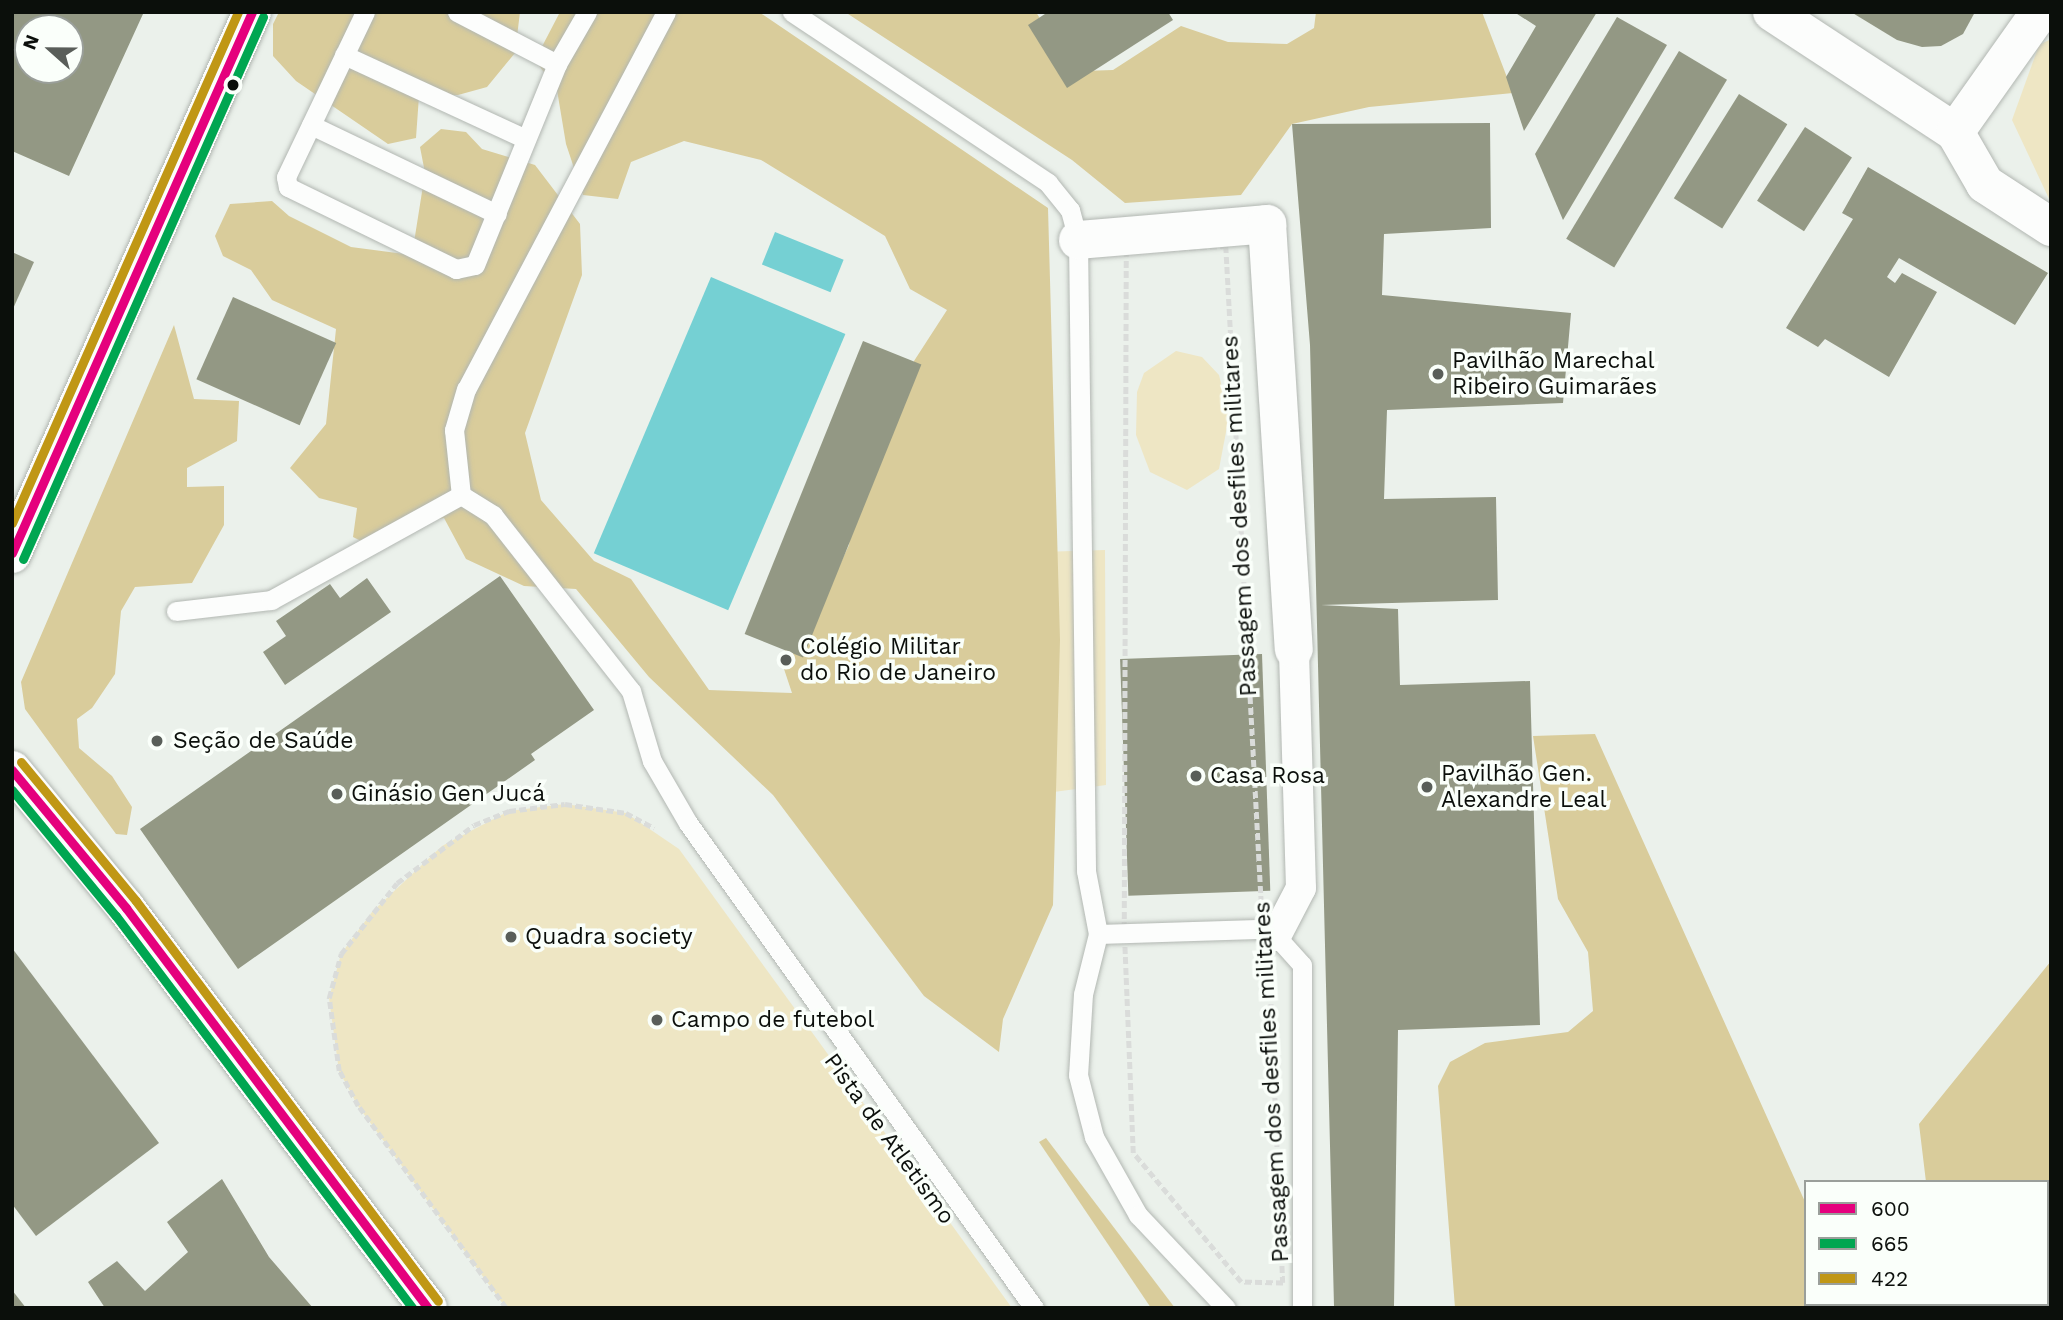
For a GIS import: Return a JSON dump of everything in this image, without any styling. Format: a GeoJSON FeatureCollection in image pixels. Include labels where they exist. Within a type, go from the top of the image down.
{"type":"FeatureCollection","features":[{"type":"Feature","properties":{"kind":"street"},"geometry":{"type":"LineString","coordinates":[[12,554],[252,12]]}},
{"type":"Feature","properties":{"kind":"street"},"geometry":{"type":"LineString","coordinates":[[1772,12],[1955,132],[1984,184],[2051,227]]}},
{"type":"Feature","properties":{"kind":"street"},"geometry":{"type":"LineString","coordinates":[[1955,132],[2040,12]]}},
{"type":"Feature","properties":{"kind":"street"},"geometry":{"type":"LineString","coordinates":[[1078,240],[1267,225],[1294,649],[1301,888],[1270,933]]}},
{"type":"Feature","properties":{"kind":"street"},"geometry":{"type":"LineString","coordinates":[[12,770],[125,908],[428,1308]]}},
{"type":"Feature","properties":{"kind":"lane"},"geometry":{"type":"LineString","coordinates":[[365,12],[286,177],[295,194],[456,269],[475,265],[557,64],[587,12]]}},
{"type":"Feature","properties":{"kind":"lane"},"geometry":{"type":"LineString","coordinates":[[457,12],[557,64]]}},
{"type":"Feature","properties":{"kind":"lane"},"geometry":{"type":"LineString","coordinates":[[461,495],[454,430],[467,389],[666,12]]}},
{"type":"Feature","properties":{"kind":"lane"},"geometry":{"type":"LineString","coordinates":[[792,12],[1048,183],[1070,210],[1078,240],[1086,871],[1098,934],[1083,994],[1078,1075],[1094,1137],[1138,1215],[1226,1308]]}},
{"type":"Feature","properties":{"kind":"lane"},"geometry":{"type":"LineString","coordinates":[[344,55],[526,139]]}},
{"type":"Feature","properties":{"kind":"lane"},"geometry":{"type":"LineString","coordinates":[[311,125],[497,214]]}},
{"type":"Feature","properties":{"kind":"lane"},"geometry":{"type":"LineString","coordinates":[[176,611],[271,600],[461,495]]}},
{"type":"Feature","properties":{"kind":"lane"},"geometry":{"type":"LineString","coordinates":[[461,495],[493,515],[631,691],[652,761],[688,822],[1034,1308]]}},
{"type":"Feature","properties":{"kind":"lane"},"geometry":{"type":"LineString","coordinates":[[1098,934],[1124,929],[1270,933],[1302,965],[1302,1308]]}},
{"type":"Feature","properties":{"kind":"path","name":"Passagem dos desfiles militares"},"geometry":{"type":"LineString","coordinates":[[1226,247],[1270,933],[1283,1283],[1241,1282],[1133,1153],[1124,929],[1126,251],[1226,247]]}},
{"type":"Feature","properties":{"kind":"path"},"geometry":{"type":"LineString","coordinates":[[506,1308],[358,1106],[339,1071],[329,998],[341,954],[397,883],[474,825],[509,811],[565,803],[598,806],[626,813],[664,836]]}},
{"type":"Feature","properties":{"kind":"shaded area"},"geometry":{"type":"Polygon","coordinates":[[[279,12],[520,12],[515,53],[487,87],[458,95],[419,96],[416,138],[388,144],[296,81],[273,56],[273,24],[279,12]]]}},
{"type":"Feature","properties":{"kind":"shaded area"},"geometry":{"type":"Polygon","coordinates":[[[560,12],[759,12],[1048,208],[1060,640],[1053,905],[1003,1019],[999,1052],[924,996],[773,795],[649,677],[576,589],[524,586],[466,559],[444,518],[412,524],[375,548],[353,537],[357,508],[319,498],[290,468],[326,424],[336,329],[272,300],[251,270],[223,256],[215,236],[230,204],[272,201],[289,216],[351,247],[412,255],[425,173],[420,147],[441,129],[466,132],[482,149],[535,165],[580,224],[582,275],[525,433],[541,500],[594,561],[631,579],[709,690],[792,693],[780,657],[821,605],[849,545],[855,493],[879,463],[914,361],[947,310],[910,289],[885,236],[761,160],[684,141],[631,162],[618,199],[583,195],[566,144],[557,90],[535,60],[560,12]]]}},
{"type":"Feature","properties":{"kind":"shaded area"},"geometry":{"type":"Polygon","coordinates":[[[845,12],[1036,12],[1059,50],[1083,71],[1113,70],[1181,26],[1228,42],[1287,44],[1314,28],[1316,12],[1482,12],[1513,93],[1369,107],[1292,124],[1241,195],[1125,203],[1072,160],[845,12]]]}},
{"type":"Feature","properties":{"kind":"shaded area"},"geometry":{"type":"Polygon","coordinates":[[[2051,39],[2051,203],[2012,120],[2039,45],[2051,39]]]}},
{"type":"Feature","properties":{"kind":"shaded area"},"geometry":{"type":"Polygon","coordinates":[[[174,325],[194,399],[239,401],[237,441],[187,468],[187,487],[224,486],[224,525],[192,583],[135,587],[121,611],[115,674],[92,708],[77,719],[79,748],[112,776],[132,807],[127,835],[116,834],[25,709],[21,682],[174,325]]]}},
{"type":"Feature","properties":{"kind":"shaded area"},"geometry":{"type":"Polygon","coordinates":[[[1176,351],[1202,357],[1219,375],[1229,416],[1219,469],[1187,490],[1150,472],[1136,435],[1137,392],[1144,373],[1176,351]]]}},
{"type":"Feature","properties":{"kind":"shaded area"},"geometry":{"type":"Polygon","coordinates":[[[1105,550],[1106,785],[987,801],[972,554],[1105,550]]]}},
{"type":"Feature","properties":{"kind":"shaded area"},"geometry":{"type":"Polygon","coordinates":[[[1595,734],[1804,1200],[1804,1306],[1835,1308],[1455,1308],[1438,1086],[1450,1062],[1485,1043],[1568,1032],[1593,1011],[1588,952],[1558,899],[1533,736],[1595,734]]]}},
{"type":"Feature","properties":{"kind":"shaded area"},"geometry":{"type":"Polygon","coordinates":[[[565,804],[626,813],[679,849],[1012,1308],[506,1308],[358,1106],[339,1071],[329,998],[341,954],[372,912],[442,846],[509,811],[565,804]]]}},
{"type":"Feature","properties":{"kind":"shaded area"},"geometry":{"type":"Polygon","coordinates":[[[2051,961],[2051,1308],[1943,1308],[2049,1306],[2049,1180],[1926,1180],[1919,1124],[2051,961]]]}},
{"type":"Feature","properties":{"kind":"shaded area"},"geometry":{"type":"Polygon","coordinates":[[[1046,1138],[1175,1308],[1151,1308],[1039,1142],[1046,1138]]]}},
{"type":"Feature","properties":{"kind":"water"},"geometry":{"type":"Polygon","coordinates":[[[775,232],[844,260],[831,292],[762,264],[775,232]]]}},
{"type":"Feature","properties":{"kind":"water"},"geometry":{"type":"Polygon","coordinates":[[[711,277],[845,334],[728,610],[594,553],[711,277]]]}},
{"type":"Feature","properties":{"kind":"building"},"geometry":{"type":"Polygon","coordinates":[[[12,12],[143,14],[69,176],[12,151],[12,12]]]}},
{"type":"Feature","properties":{"kind":"building"},"geometry":{"type":"Polygon","coordinates":[[[1048,12],[1168,12],[1173,20],[1067,88],[1028,25],[1048,12]]]}},
{"type":"Feature","properties":{"kind":"building"},"geometry":{"type":"Polygon","coordinates":[[[1514,12],[1597,12],[1524,131],[1506,77],[1536,26],[1514,12]]]}},
{"type":"Feature","properties":{"kind":"building"},"geometry":{"type":"Polygon","coordinates":[[[1851,12],[1975,12],[1963,34],[1941,46],[1922,47],[1897,40],[1851,12]]]}},
{"type":"Feature","properties":{"kind":"building"},"geometry":{"type":"Polygon","coordinates":[[[1617,17],[1667,45],[1563,220],[1535,154],[1617,17]]]}},
{"type":"Feature","properties":{"kind":"building"},"geometry":{"type":"Polygon","coordinates":[[[1679,51],[1727,80],[1614,268],[1566,239],[1679,51]]]}},
{"type":"Feature","properties":{"kind":"building"},"geometry":{"type":"Polygon","coordinates":[[[1739,94],[1787,124],[1722,229],[1674,198],[1739,94]]]}},
{"type":"Feature","properties":{"kind":"building"},"geometry":{"type":"Polygon","coordinates":[[[1490,123],[1491,228],[1384,234],[1382,295],[1571,313],[1563,403],[1387,410],[1384,499],[1496,497],[1498,600],[1321,605],[1398,609],[1400,685],[1530,681],[1540,1025],[1398,1030],[1394,1306],[1334,1306],[1310,345],[1292,124],[1490,123]]]}},
{"type":"Feature","properties":{"kind":"building"},"geometry":{"type":"Polygon","coordinates":[[[1805,127],[1852,157],[1804,231],[1757,201],[1805,127]]]}},
{"type":"Feature","properties":{"kind":"building"},"geometry":{"type":"Polygon","coordinates":[[[1868,167],[2048,273],[2015,325],[1899,258],[1887,277],[1895,283],[1902,273],[1937,292],[1889,377],[1825,339],[1818,347],[1786,328],[1853,219],[1842,213],[1868,167]]]}},
{"type":"Feature","properties":{"kind":"building"},"geometry":{"type":"Polygon","coordinates":[[[12,252],[34,262],[12,311],[12,252]]]}},
{"type":"Feature","properties":{"kind":"building"},"geometry":{"type":"Polygon","coordinates":[[[233,297],[336,343],[300,425],[196,379],[233,297]]]}},
{"type":"Feature","properties":{"kind":"building"},"geometry":{"type":"Polygon","coordinates":[[[863,341],[921,365],[803,658],[745,634],[863,341]]]}},
{"type":"Feature","properties":{"kind":"building","name":"Ginásio Gen Jucá"},"geometry":{"type":"Polygon","coordinates":[[[500,576],[594,710],[531,754],[535,760],[238,969],[140,829],[500,576]]]}},
{"type":"Feature","properties":{"kind":"building"},"geometry":{"type":"Polygon","coordinates":[[[367,578],[391,612],[285,685],[263,652],[286,636],[276,621],[330,584],[340,598],[367,578]]]}},
{"type":"Feature","properties":{"kind":"building","name":"Casa Rosa"},"geometry":{"type":"Polygon","coordinates":[[[1262,654],[1270,891],[1128,896],[1120,659],[1262,654]]]}},
{"type":"Feature","properties":{"kind":"building"},"geometry":{"type":"Polygon","coordinates":[[[12,948],[159,1143],[36,1236],[12,1204],[12,948]]]}},
{"type":"Feature","properties":{"kind":"building"},"geometry":{"type":"Polygon","coordinates":[[[222,1179],[269,1257],[313,1308],[105,1308],[88,1282],[117,1261],[145,1291],[188,1252],[167,1222],[222,1179]]]}},
{"type":"Feature","properties":{"kind":"building"},"geometry":{"type":"Polygon","coordinates":[[[12,1290],[26,1308],[12,1308],[12,1290]]]}},
{"type":"Feature","properties":{"kind":"transit line","name":"422"},"geometry":{"type":"LineString","coordinates":[[12,523],[238,12]]}},
{"type":"Feature","properties":{"kind":"transit line","name":"600"},"geometry":{"type":"LineString","coordinates":[[12,553],[252,12]]}},
{"type":"Feature","properties":{"kind":"transit line","name":"665"},"geometry":{"type":"LineString","coordinates":[[23,559],[263,17]]}},
{"type":"Feature","properties":{"kind":"transit line","name":"422"},"geometry":{"type":"LineString","coordinates":[[21,762],[136,901],[438,1301]]}},
{"type":"Feature","properties":{"kind":"transit line","name":"600"},"geometry":{"type":"LineString","coordinates":[[12,770],[126,908],[428,1308]]}},
{"type":"Feature","properties":{"kind":"transit line","name":"665"},"geometry":{"type":"LineString","coordinates":[[12,790],[116,916],[412,1308]]}},
{"type":"Feature","properties":{"kind":"place","name":"Pavilhão Marechal Ribeiro Guimarães"},"geometry":{"type":"Point","coordinates":[1438,374]}},
{"type":"Feature","properties":{"kind":"place","name":"Colégio Militar do Rio de Janeiro"},"geometry":{"type":"Point","coordinates":[786,660]}},
{"type":"Feature","properties":{"kind":"place","name":"Seção de Saúde"},"geometry":{"type":"Point","coordinates":[157,741]}},
{"type":"Feature","properties":{"kind":"place","name":"Casa Rosa"},"geometry":{"type":"Point","coordinates":[1196,776]}},
{"type":"Feature","properties":{"kind":"place","name":"Pavilhão Gen. Alexandre Leal"},"geometry":{"type":"Point","coordinates":[1427,787]}},
{"type":"Feature","properties":{"kind":"place","name":"Ginásio Gen Jucá"},"geometry":{"type":"Point","coordinates":[337,794]}},
{"type":"Feature","properties":{"kind":"place","name":"Quadra society"},"geometry":{"type":"Point","coordinates":[511,937]}},
{"type":"Feature","properties":{"kind":"place","name":"Campo de futebol"},"geometry":{"type":"Point","coordinates":[657,1020]}}]}
